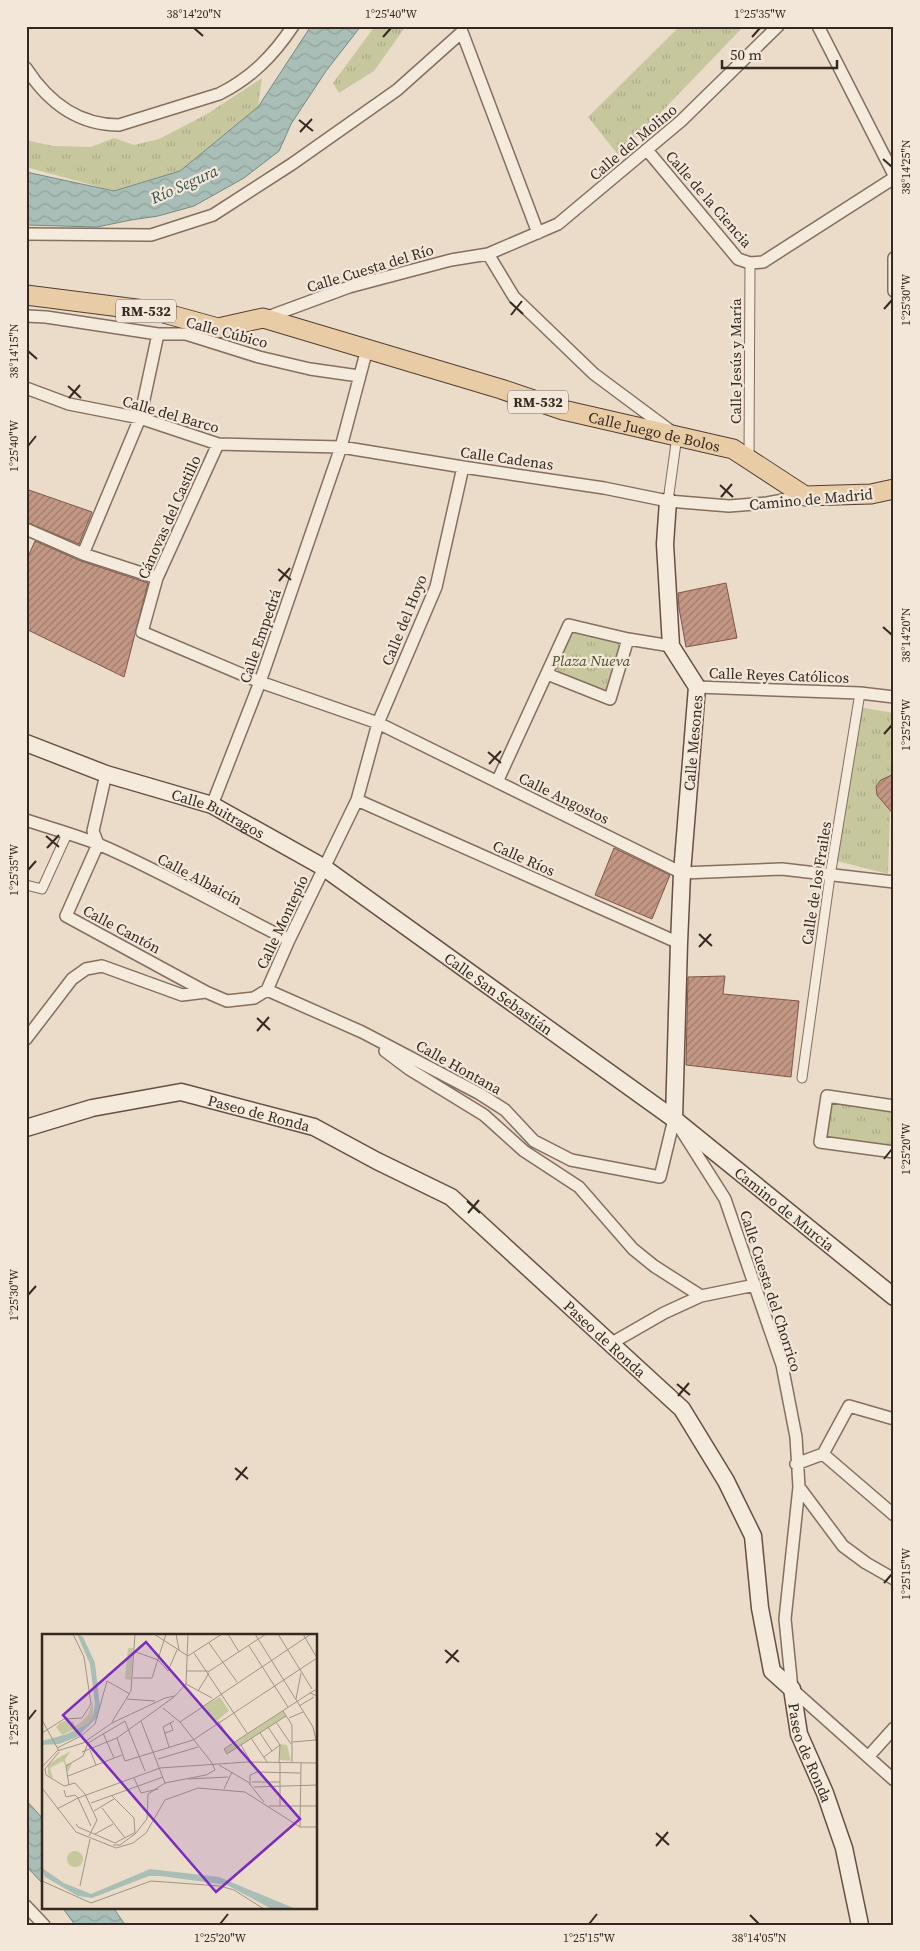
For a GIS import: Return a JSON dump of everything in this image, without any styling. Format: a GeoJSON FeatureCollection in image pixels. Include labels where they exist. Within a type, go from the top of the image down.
{"type":"FeatureCollection","features":[{"type":"Feature","properties":{"kind":"main road","name":"RM-532"},"geometry":{"type":"LineString","coordinates":[[26,295],[160,312],[218,328],[263,318]]}},
{"type":"Feature","properties":{"kind":"main road","name":"Calle Juego de Bolos"},"geometry":{"type":"LineString","coordinates":[[263,318],[501,389],[562,410],[733,449],[805,496]]}},
{"type":"Feature","properties":{"kind":"main road","name":"Camino de Madrid"},"geometry":{"type":"LineString","coordinates":[[805,496],[871,494],[894,489]]}},
{"type":"Feature","properties":{"kind":"main road","name":"Calle Mesones"},"geometry":{"type":"LineString","coordinates":[[668,501],[665,544],[671,646],[697,688],[682,873],[674,1119]]}},
{"type":"Feature","properties":{"kind":"main road","name":"Calle Buitragos"},"geometry":{"type":"LineString","coordinates":[[26,743],[106,774],[212,805],[323,867]]}},
{"type":"Feature","properties":{"kind":"main road","name":"Calle San Sebastián"},"geometry":{"type":"LineString","coordinates":[[323,867],[674,1119]]}},
{"type":"Feature","properties":{"kind":"main road","name":"Paseo de Ronda"},"geometry":{"type":"LineString","coordinates":[[26,1128],[92,1108],[181,1092],[314,1127],[451,1198],[682,1409],[726,1481],[753,1536],[760,1608],[772,1671],[792,1689],[799,1734],[825,1793],[844,1848],[860,1925]]}},
{"type":"Feature","properties":{"kind":"main road","name":"Camino de Murcia"},"geometry":{"type":"LineString","coordinates":[[674,1119],[894,1297]]}},
{"type":"Feature","properties":{"kind":"street"},"geometry":{"type":"LineString","coordinates":[[26,68],[33,79],[66,112],[87,121],[103,125],[118,125],[219,94],[233,87],[247,78],[274,53],[293,26]]}},
{"type":"Feature","properties":{"kind":"street","name":"Calle del Molino"},"geometry":{"type":"LineString","coordinates":[[488,254],[558,224],[681,121],[778,26]]}},
{"type":"Feature","properties":{"kind":"street"},"geometry":{"type":"LineString","coordinates":[[750,263],[763,262],[894,176],[818,26]]}},
{"type":"Feature","properties":{"kind":"street"},"geometry":{"type":"LineString","coordinates":[[26,234],[151,235],[213,216],[292,164],[397,90],[462,32],[538,233]]}},
{"type":"Feature","properties":{"kind":"street","name":"Calle de la Ciencia"},"geometry":{"type":"LineString","coordinates":[[647,150],[738,259],[750,263]]}},
{"type":"Feature","properties":{"kind":"street"},"geometry":{"type":"LineString","coordinates":[[488,254],[514,297],[594,374],[677,436],[668,501]]}},
{"type":"Feature","properties":{"kind":"street","name":"Calle Cuesta del Río"},"geometry":{"type":"LineString","coordinates":[[263,318],[349,287],[451,260],[488,254]]}},
{"type":"Feature","properties":{"kind":"street"},"geometry":{"type":"LineString","coordinates":[[894,258],[894,291]]}},
{"type":"Feature","properties":{"kind":"street","name":"Calle Jesús y María"},"geometry":{"type":"LineString","coordinates":[[748,458],[750,263]]}},
{"type":"Feature","properties":{"kind":"street","name":"Calle Cúbico"},"geometry":{"type":"LineString","coordinates":[[26,316],[46,317],[158,334],[186,334],[259,358],[310,369],[359,376]]}},
{"type":"Feature","properties":{"kind":"street"},"geometry":{"type":"LineString","coordinates":[[83,554],[140,418],[158,334]]}},
{"type":"Feature","properties":{"kind":"street","name":"Calle Empedrá"},"geometry":{"type":"LineString","coordinates":[[212,805],[260,682],[342,447],[367,349]]}},
{"type":"Feature","properties":{"kind":"street","name":"Calle del Barco"},"geometry":{"type":"LineString","coordinates":[[26,388],[69,404],[140,418],[218,444],[342,447]]}},
{"type":"Feature","properties":{"kind":"street","name":"Cánovas del Castillo"},"geometry":{"type":"LineString","coordinates":[[142,632],[157,578],[218,444]]}},
{"type":"Feature","properties":{"kind":"street","name":"Calle Cadenas"},"geometry":{"type":"LineString","coordinates":[[342,447],[604,488],[668,501]]}},
{"type":"Feature","properties":{"kind":"street","name":"Calle del Hoyo"},"geometry":{"type":"LineString","coordinates":[[357,800],[378,723],[436,587],[463,467]]}},
{"type":"Feature","properties":{"kind":"street","name":"Camino de Madrid"},"geometry":{"type":"LineString","coordinates":[[668,501],[729,506],[767,503],[805,496]]}},
{"type":"Feature","properties":{"kind":"street"},"geometry":{"type":"LineString","coordinates":[[26,529],[83,554],[157,578]]}},
{"type":"Feature","properties":{"kind":"street"},"geometry":{"type":"LineString","coordinates":[[497,782],[569,625],[628,639],[671,646]]}},
{"type":"Feature","properties":{"kind":"street","name":"Calle Angostos"},"geometry":{"type":"LineString","coordinates":[[142,632],[260,682],[378,723],[682,873]]}},
{"type":"Feature","properties":{"kind":"street"},"geometry":{"type":"LineString","coordinates":[[547,674],[610,699],[628,639]]}},
{"type":"Feature","properties":{"kind":"street","name":"Calle Reyes Católicos"},"geometry":{"type":"LineString","coordinates":[[697,688],[860,693],[894,697]]}},
{"type":"Feature","properties":{"kind":"street","name":"Calle de los Frailes"},"geometry":{"type":"LineString","coordinates":[[802,1078],[830,876],[860,693]]}},
{"type":"Feature","properties":{"kind":"street"},"geometry":{"type":"LineString","coordinates":[[98,844],[93,832],[106,774]]}},
{"type":"Feature","properties":{"kind":"street","name":"Calle Montepío"},"geometry":{"type":"LineString","coordinates":[[267,990],[323,867],[357,800]]}},
{"type":"Feature","properties":{"kind":"street","name":"Calle Ríos"},"geometry":{"type":"LineString","coordinates":[[357,800],[679,943]]}},
{"type":"Feature","properties":{"kind":"street","name":"Calle Albaicín"},"geometry":{"type":"LineString","coordinates":[[26,820],[98,844],[289,940]]}},
{"type":"Feature","properties":{"kind":"street"},"geometry":{"type":"LineString","coordinates":[[26,885],[42,889],[67,834]]}},
{"type":"Feature","properties":{"kind":"street","name":"Calle Cantón"},"geometry":{"type":"LineString","coordinates":[[98,844],[66,916],[206,992]]}},
{"type":"Feature","properties":{"kind":"street"},"geometry":{"type":"LineString","coordinates":[[682,873],[782,869],[894,882]]}},
{"type":"Feature","properties":{"kind":"street"},"geometry":{"type":"LineString","coordinates":[[26,1039],[72,979],[86,969],[102,966],[182,995],[206,992],[227,1001],[254,998],[267,990]]}},
{"type":"Feature","properties":{"kind":"street","name":"Calle Hontana"},"geometry":{"type":"LineString","coordinates":[[267,990],[362,1032],[480,1094],[504,1110],[534,1141],[571,1160],[660,1178],[674,1119]]}},
{"type":"Feature","properties":{"kind":"street"},"geometry":{"type":"LineString","coordinates":[[362,1032],[409,1069],[484,1115],[524,1151],[580,1187],[633,1249],[654,1266],[701,1296]]}},
{"type":"Feature","properties":{"kind":"street"},"geometry":{"type":"LineString","coordinates":[[894,1106],[827,1096],[820,1142],[894,1152]]}},
{"type":"Feature","properties":{"kind":"street","name":"Calle Cuesta del Chorrico"},"geometry":{"type":"LineString","coordinates":[[674,1119],[725,1199],[782,1365],[796,1437],[798,1486],[785,1620],[792,1689]]}},
{"type":"Feature","properties":{"kind":"street"},"geometry":{"type":"LineString","coordinates":[[610,1344],[664,1313],[701,1296],[755,1285]]}},
{"type":"Feature","properties":{"kind":"street"},"geometry":{"type":"LineString","coordinates":[[796,1464],[824,1454],[849,1406],[894,1419]]}},
{"type":"Feature","properties":{"kind":"street"},"geometry":{"type":"LineString","coordinates":[[824,1454],[894,1515]]}},
{"type":"Feature","properties":{"kind":"street"},"geometry":{"type":"LineString","coordinates":[[798,1486],[843,1546],[866,1563],[894,1579]]}},
{"type":"Feature","properties":{"kind":"street"},"geometry":{"type":"LineString","coordinates":[[792,1689],[894,1780]]}},
{"type":"Feature","properties":{"kind":"street"},"geometry":{"type":"LineString","coordinates":[[868,1757],[894,1728]]}},
{"type":"Feature","properties":{"kind":"street"},"geometry":{"type":"LineString","coordinates":[[26,1906],[44,1925]]}},
{"type":"Feature","properties":{"kind":"green space"},"geometry":{"type":"Polygon","coordinates":[[[375,26],[406,26],[374,71],[339,93],[333,83],[375,26]]]}},
{"type":"Feature","properties":{"kind":"green space"},"geometry":{"type":"Polygon","coordinates":[[[680,26],[744,26],[619,156],[588,117],[680,26]]]}},
{"type":"Feature","properties":{"kind":"green space"},"geometry":{"type":"Polygon","coordinates":[[[262,78],[258,107],[180,171],[114,191],[26,167],[26,140],[53,146],[91,147],[114,138],[134,145],[159,139],[207,114],[262,78]]]}},
{"type":"Feature","properties":{"kind":"green space","name":"Plaza Nueva"},"geometry":{"type":"Polygon","coordinates":[[[569,625],[628,639],[610,699],[547,674],[569,625]]]}},
{"type":"Feature","properties":{"kind":"green space"},"geometry":{"type":"Polygon","coordinates":[[[858,707],[894,713],[894,775],[881,780],[876,786],[877,795],[890,811],[888,874],[837,861],[858,707]]]}},
{"type":"Feature","properties":{"kind":"green space"},"geometry":{"type":"Polygon","coordinates":[[[827,1096],[894,1106],[894,1152],[820,1142],[827,1096]]]}},
{"type":"Feature","properties":{"kind":"water","name":"Río Segura"},"geometry":{"type":"Polygon","coordinates":[[[311,26],[361,26],[326,71],[291,124],[279,151],[244,178],[194,206],[158,216],[97,227],[26,225],[26,172],[114,191],[180,171],[258,107],[311,26]]]}},
{"type":"Feature","properties":{"kind":"water"},"geometry":{"type":"Polygon","coordinates":[[[26,1800],[42,1818],[42,1883],[26,1866],[26,1800]]]}},
{"type":"Feature","properties":{"kind":"water"},"geometry":{"type":"Polygon","coordinates":[[[63,1908],[114,1908],[125,1925],[75,1925],[63,1908]]]}},
{"type":"Feature","properties":{"kind":"building"},"geometry":{"type":"Polygon","coordinates":[[[26,489],[92,512],[79,544],[26,522],[26,489]]]}},
{"type":"Feature","properties":{"kind":"building"},"geometry":{"type":"Polygon","coordinates":[[[35,541],[81,561],[148,583],[124,677],[26,629],[26,561],[35,541]]]}},
{"type":"Feature","properties":{"kind":"building"},"geometry":{"type":"Polygon","coordinates":[[[726,583],[737,638],[686,647],[678,593],[726,583]]]}},
{"type":"Feature","properties":{"kind":"building"},"geometry":{"type":"Polygon","coordinates":[[[894,774],[894,815],[877,795],[876,786],[881,780],[894,774]]]}},
{"type":"Feature","properties":{"kind":"building"},"geometry":{"type":"Polygon","coordinates":[[[614,848],[670,875],[652,919],[595,895],[614,848]]]}},
{"type":"Feature","properties":{"kind":"building"},"geometry":{"type":"Polygon","coordinates":[[[725,976],[723,994],[799,1001],[791,1077],[686,1065],[688,977],[725,976]]]}}]}
